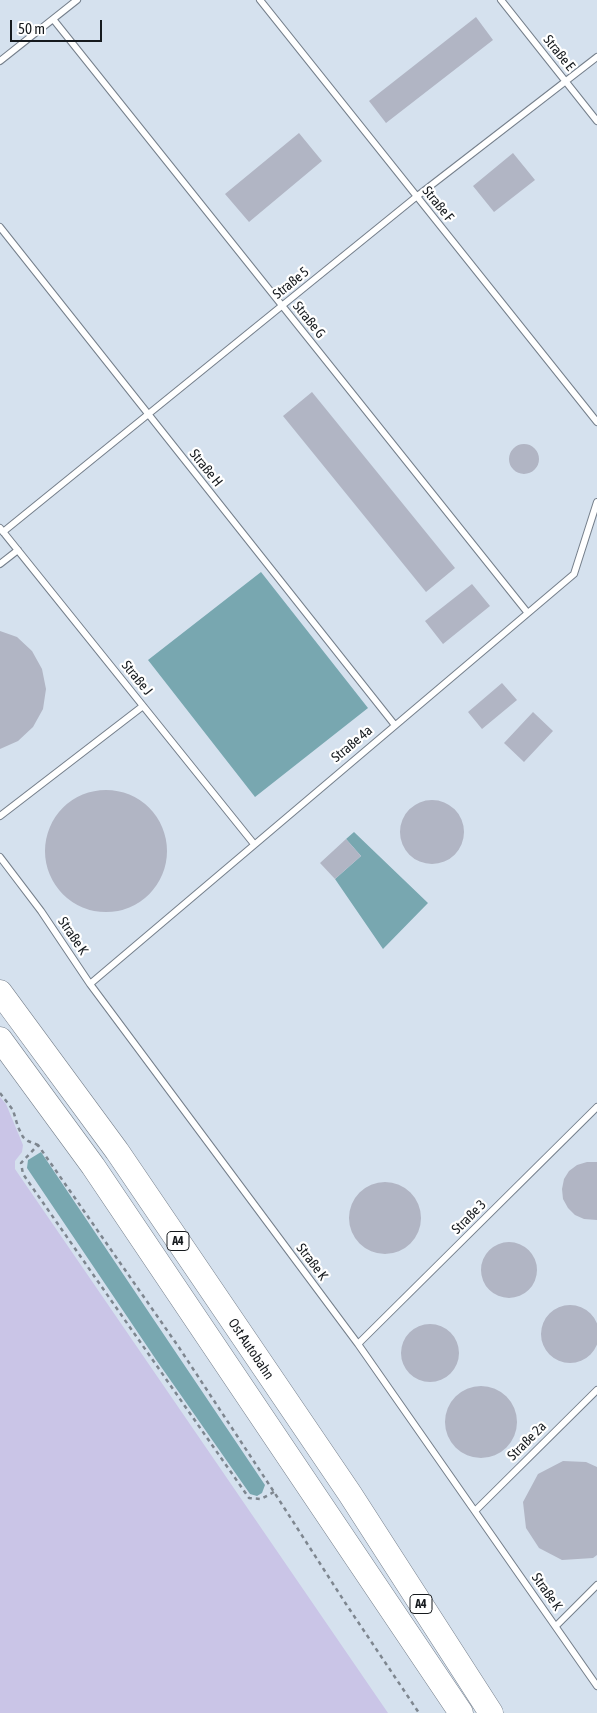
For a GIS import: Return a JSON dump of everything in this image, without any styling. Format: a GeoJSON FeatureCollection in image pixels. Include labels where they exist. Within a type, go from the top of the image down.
{"type":"FeatureCollection","features":[{"type":"Feature","properties":{"kind":"highway","name":"Ost Autobahn"},"geometry":{"type":"LineString","coordinates":[[0,992],[122,1159],[350,1494],[491,1713]]}},
{"type":"Feature","properties":{"kind":"highway","name":"Ost Autobahn"},"geometry":{"type":"LineString","coordinates":[[0,1039],[93,1166],[461,1713]]}},
{"type":"Feature","properties":{"kind":"lane"},"geometry":{"type":"LineString","coordinates":[[0,61],[77,0]]}},
{"type":"Feature","properties":{"kind":"lane","name":"Straße F"},"geometry":{"type":"LineString","coordinates":[[260,0],[597,422]]}},
{"type":"Feature","properties":{"kind":"lane","name":"Straße E"},"geometry":{"type":"LineString","coordinates":[[500,0],[597,121]]}},
{"type":"Feature","properties":{"kind":"lane","name":"Straße G"},"geometry":{"type":"LineString","coordinates":[[52,19],[527,612]]}},
{"type":"Feature","properties":{"kind":"lane","name":"Straße 5"},"geometry":{"type":"LineString","coordinates":[[2,530],[148,415],[416,197],[597,57]]}},
{"type":"Feature","properties":{"kind":"lane","name":"Straße H"},"geometry":{"type":"LineString","coordinates":[[0,227],[394,724]]}},
{"type":"Feature","properties":{"kind":"lane","name":"Straße 4a"},"geometry":{"type":"LineString","coordinates":[[90,984],[394,724],[574,574],[597,502]]}},
{"type":"Feature","properties":{"kind":"lane","name":"Straße J"},"geometry":{"type":"LineString","coordinates":[[2,530],[254,844]]}},
{"type":"Feature","properties":{"kind":"lane"},"geometry":{"type":"LineString","coordinates":[[0,564],[18,550]]}},
{"type":"Feature","properties":{"kind":"lane"},"geometry":{"type":"LineString","coordinates":[[0,816],[143,706]]}},
{"type":"Feature","properties":{"kind":"lane","name":"Straße K"},"geometry":{"type":"LineString","coordinates":[[0,858],[41,911],[90,984],[358,1344],[597,1686]]}},
{"type":"Feature","properties":{"kind":"lane","name":"Straße 3"},"geometry":{"type":"LineString","coordinates":[[358,1344],[597,1107]]}},
{"type":"Feature","properties":{"kind":"lane","name":"Straße 2a"},"geometry":{"type":"LineString","coordinates":[[474,1510],[597,1390]]}},
{"type":"Feature","properties":{"kind":"lane"},"geometry":{"type":"LineString","coordinates":[[556,1626],[597,1585]]}},
{"type":"Feature","properties":{"kind":"path"},"geometry":{"type":"LineString","coordinates":[[0,1093],[13,1110],[23,1137],[38,1145],[178,1346],[419,1713]]}},
{"type":"Feature","properties":{"kind":"path"},"geometry":{"type":"LineString","coordinates":[[38,1145],[21,1163],[23,1174],[249,1498],[261,1499],[274,1492]]}},
{"type":"Feature","properties":{"kind":"shaded area"},"geometry":{"type":"Polygon","coordinates":[[[0,1097],[6,1104],[23,1145],[22,1152],[15,1161],[15,1169],[388,1713],[0,1713],[0,1097]]]}},
{"type":"Feature","properties":{"kind":"water"},"geometry":{"type":"Polygon","coordinates":[[[261,572],[368,708],[255,797],[148,660],[261,572]]]}},
{"type":"Feature","properties":{"kind":"water"},"geometry":{"type":"Polygon","coordinates":[[[354,832],[428,903],[383,949],[335,879],[361,856],[346,839],[354,832]]]}},
{"type":"Feature","properties":{"kind":"water"},"geometry":{"type":"Polygon","coordinates":[[[41,1152],[265,1485],[262,1493],[257,1496],[250,1494],[157,1361],[27,1168],[28,1160],[41,1152]]]}},
{"type":"Feature","properties":{"kind":"building"},"geometry":{"type":"Polygon","coordinates":[[[476,17],[493,40],[386,123],[369,101],[476,17]]]}},
{"type":"Feature","properties":{"kind":"building"},"geometry":{"type":"Polygon","coordinates":[[[299,133],[322,161],[249,222],[225,194],[299,133]]]}},
{"type":"Feature","properties":{"kind":"building"},"geometry":{"type":"Polygon","coordinates":[[[513,153],[535,180],[494,212],[473,186],[513,153]]]}},
{"type":"Feature","properties":{"kind":"building"},"geometry":{"type":"Polygon","coordinates":[[[312,392],[455,568],[426,592],[283,416],[312,392]]]}},
{"type":"Feature","properties":{"kind":"building"},"geometry":{"type":"Polygon","coordinates":[[[524,444],[535,448],[539,459],[535,470],[524,474],[513,470],[509,459],[513,448],[524,444]]]}},
{"type":"Feature","properties":{"kind":"building"},"geometry":{"type":"Polygon","coordinates":[[[472,584],[490,606],[443,644],[425,621],[472,584]]]}},
{"type":"Feature","properties":{"kind":"building"},"geometry":{"type":"Polygon","coordinates":[[[0,631],[17,637],[32,651],[42,669],[46,689],[43,709],[33,727],[18,741],[0,749],[0,631]]]}},
{"type":"Feature","properties":{"kind":"building"},"geometry":{"type":"Polygon","coordinates":[[[502,683],[517,700],[482,729],[468,712],[502,683]]]}},
{"type":"Feature","properties":{"kind":"building"},"geometry":{"type":"Polygon","coordinates":[[[533,712],[553,731],[524,762],[504,743],[533,712]]]}},
{"type":"Feature","properties":{"kind":"building"},"geometry":{"type":"Polygon","coordinates":[[[106,790],[129,795],[149,808],[162,828],[167,851],[162,874],[149,894],[129,907],[106,912],[83,907],[63,894],[50,874],[45,851],[50,828],[63,808],[83,795],[106,790]]]}},
{"type":"Feature","properties":{"kind":"building"},"geometry":{"type":"Polygon","coordinates":[[[432,800],[450,805],[455,809],[459,814],[464,832],[459,850],[455,855],[450,859],[432,864],[414,859],[409,855],[405,850],[400,832],[405,814],[409,809],[414,805],[432,800]]]}},
{"type":"Feature","properties":{"kind":"building"},"geometry":{"type":"Polygon","coordinates":[[[346,839],[361,856],[335,879],[320,863],[346,839]]]}},
{"type":"Feature","properties":{"kind":"building"},"geometry":{"type":"Polygon","coordinates":[[[597,1162],[597,1220],[584,1219],[575,1215],[563,1199],[564,1179],[569,1171],[577,1165],[597,1162]]]}},
{"type":"Feature","properties":{"kind":"building"},"geometry":{"type":"Polygon","coordinates":[[[385,1182],[405,1188],[415,1198],[421,1218],[415,1238],[405,1248],[385,1254],[365,1248],[355,1238],[349,1218],[355,1198],[365,1188],[385,1182]]]}},
{"type":"Feature","properties":{"kind":"building"},"geometry":{"type":"Polygon","coordinates":[[[509,1242],[520,1244],[529,1250],[535,1259],[537,1270],[535,1281],[529,1290],[520,1296],[509,1298],[498,1296],[489,1290],[483,1281],[481,1270],[483,1259],[489,1250],[498,1244],[509,1242]]]}},
{"type":"Feature","properties":{"kind":"building"},"geometry":{"type":"Polygon","coordinates":[[[570,1305],[581,1307],[594,1318],[599,1334],[597,1345],[586,1358],[570,1363],[559,1361],[546,1350],[541,1334],[543,1323],[554,1310],[570,1305]]]}},
{"type":"Feature","properties":{"kind":"building"},"geometry":{"type":"Polygon","coordinates":[[[430,1324],[441,1326],[454,1337],[459,1353],[457,1364],[446,1377],[430,1382],[419,1380],[406,1369],[401,1353],[403,1342],[414,1329],[430,1324]]]}},
{"type":"Feature","properties":{"kind":"building"},"geometry":{"type":"Polygon","coordinates":[[[488,1386],[507,1396],[515,1408],[517,1422],[515,1436],[507,1448],[495,1456],[474,1458],[455,1448],[447,1436],[445,1415],[455,1396],[467,1388],[488,1386]]]}},
{"type":"Feature","properties":{"kind":"building"},"geometry":{"type":"Polygon","coordinates":[[[563,1461],[586,1462],[597,1467],[597,1555],[593,1558],[562,1560],[539,1548],[526,1528],[523,1502],[538,1474],[563,1461]]]}}]}
